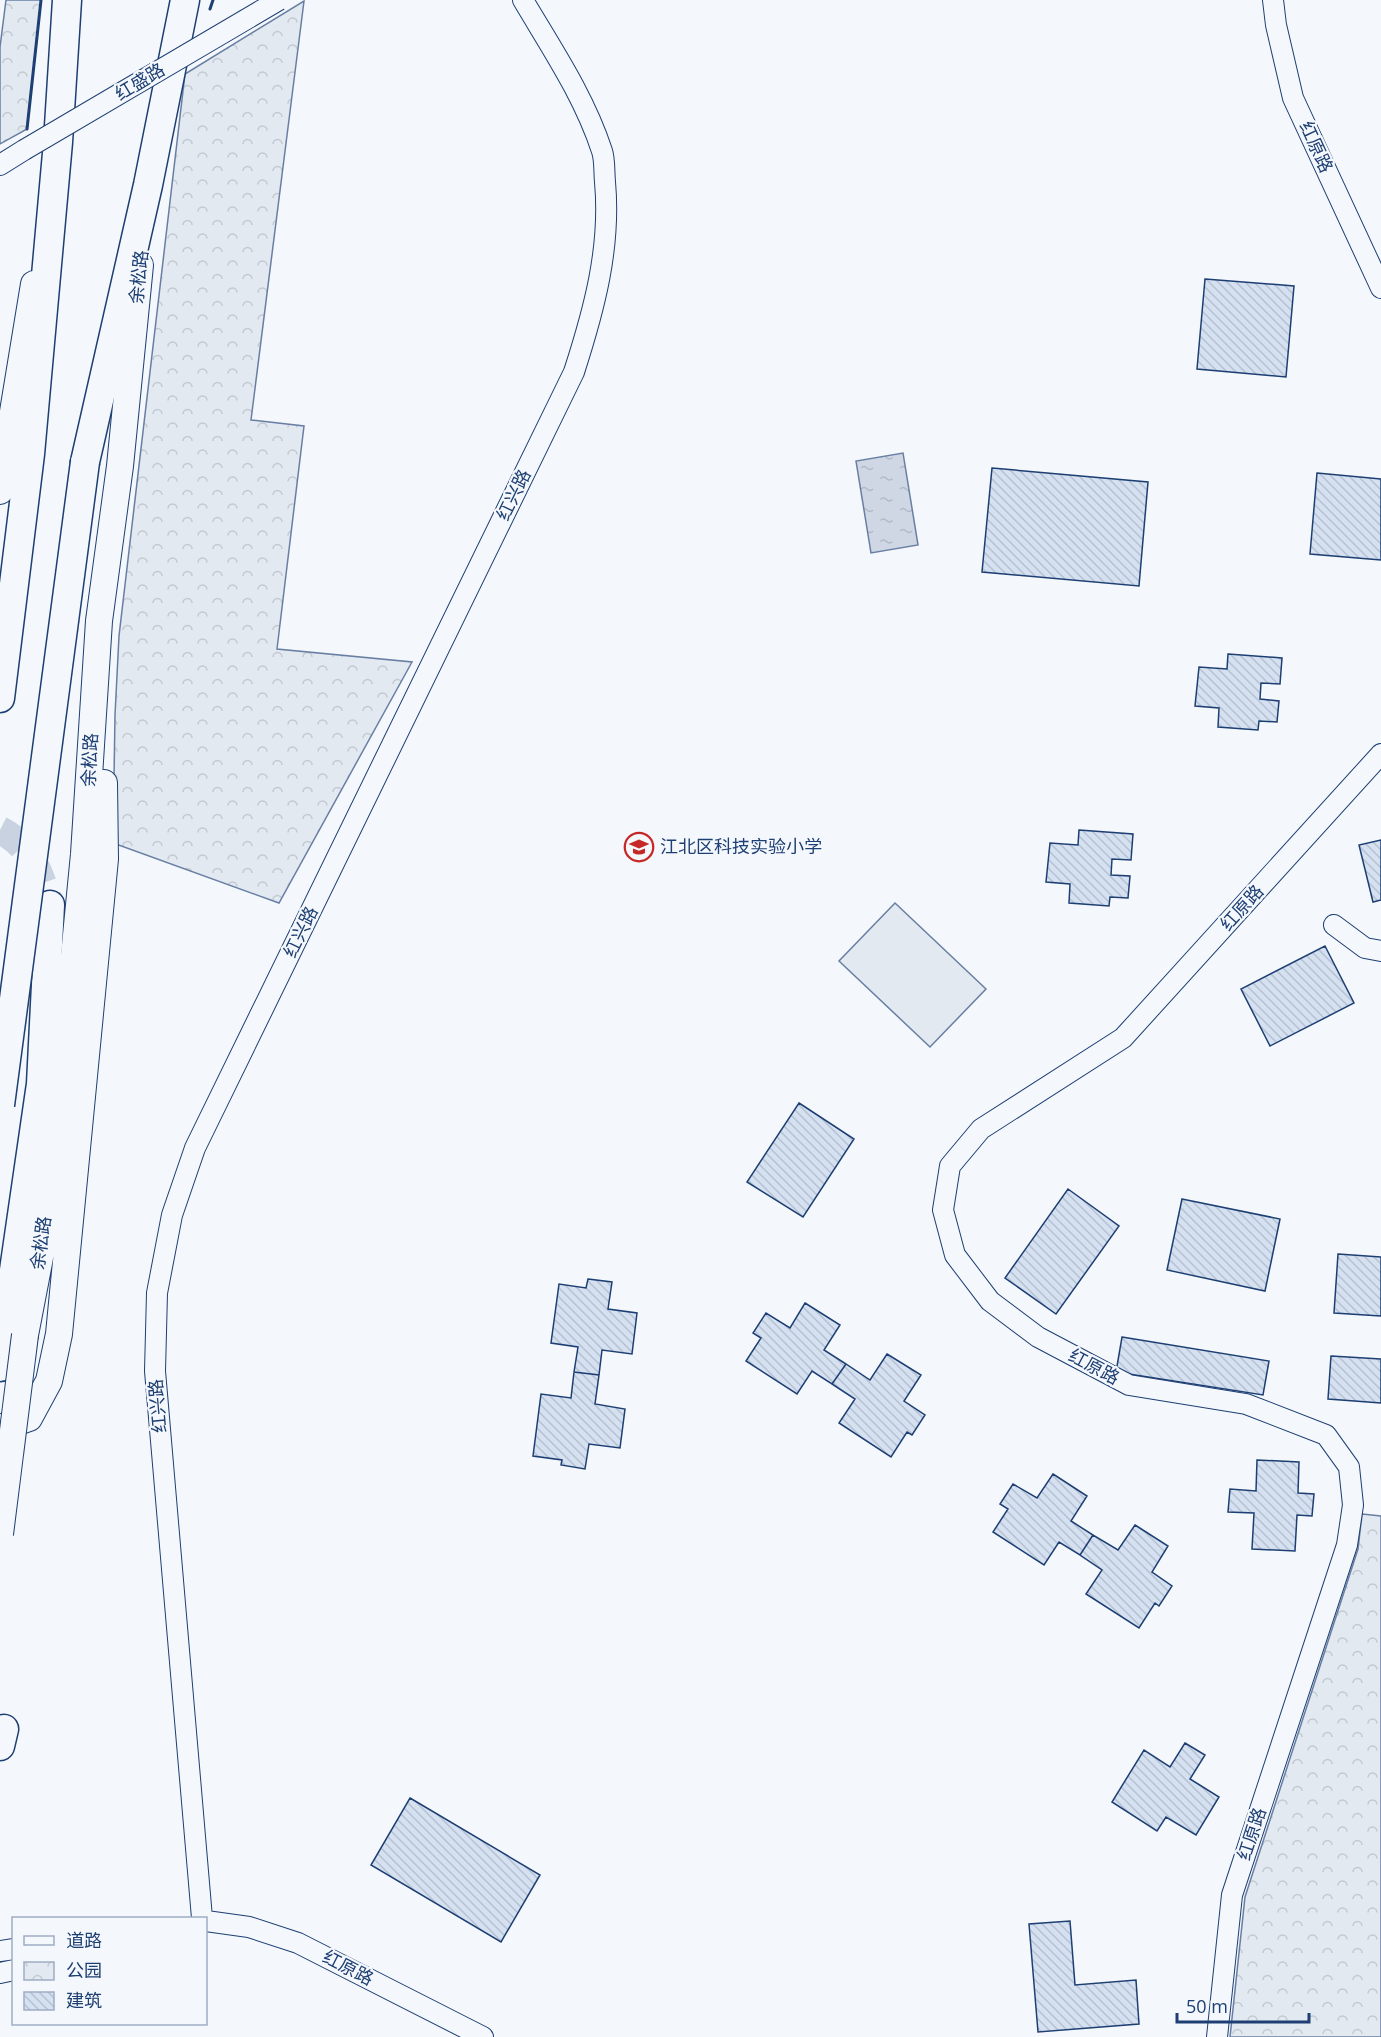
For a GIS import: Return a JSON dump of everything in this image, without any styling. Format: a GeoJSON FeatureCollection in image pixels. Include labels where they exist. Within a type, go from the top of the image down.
{"type":"FeatureCollection","features":[{"type":"Feature","properties":{"kind":"highway"},"geometry":{"type":"LineString","coordinates":[[0,698],[17,456],[58,142],[67,0]]}},
{"type":"Feature","properties":{"kind":"highway","name":"余松路"},"geometry":{"type":"LineString","coordinates":[[0,1105],[85,462],[148,185],[185,0]]}},
{"type":"Feature","properties":{"kind":"highway"},"geometry":{"type":"LineString","coordinates":[[0,1367],[15,1334],[41,1084],[50,905]]}},
{"type":"Feature","properties":{"kind":"main road","name":"余松路"},"geometry":{"type":"LineString","coordinates":[[0,1534],[15,1334],[42,1247],[60,1099],[95,856],[99,621],[120,466],[148,185]]}},
{"type":"Feature","properties":{"kind":"main road"},"geometry":{"type":"LineString","coordinates":[[0,491],[17,456]]}},
{"type":"Feature","properties":{"kind":"main road"},"geometry":{"type":"LineString","coordinates":[[0,1428],[29,1418],[49,1381],[59,1334],[95,856]]}},
{"type":"Feature","properties":{"kind":"street","name":"红盛路"},"geometry":{"type":"LineString","coordinates":[[0,165],[279,0]]}},
{"type":"Feature","properties":{"kind":"street","name":"红兴路"},"geometry":{"type":"LineString","coordinates":[[204,1917],[155,1371],[157,1293],[172,1215],[195,1148],[574,372],[591,321],[603,262],[607,205],[602,153],[582,100],[523,0]]}},
{"type":"Feature","properties":{"kind":"street","name":"红原路"},"geometry":{"type":"LineString","coordinates":[[1273,0],[1276,25],[1293,98],[1381,288]]}},
{"type":"Feature","properties":{"kind":"street","name":"红原路"},"geometry":{"type":"LineString","coordinates":[[1217,2037],[1232,1895],[1347,1545],[1353,1505],[1349,1467],[1326,1435],[1246,1404],[1129,1385],[1038,1337],[990,1301],[955,1255],[943,1209],[950,1166],[981,1129],[1123,1038],[1381,754]]}},
{"type":"Feature","properties":{"kind":"street"},"geometry":{"type":"LineString","coordinates":[[1334,925],[1365,948],[1381,951]]}},
{"type":"Feature","properties":{"kind":"street","name":"红原路"},"geometry":{"type":"LineString","coordinates":[[207,1920],[249,1927],[298,1942],[483,2037]]}},
{"type":"Feature","properties":{"kind":"green space"},"geometry":{"type":"Polygon","coordinates":[[[6,0],[41,0],[27,129],[0,144],[0,47],[6,0]]]}},
{"type":"Feature","properties":{"kind":"green space"},"geometry":{"type":"Polygon","coordinates":[[[304,1],[251,420],[304,426],[277,649],[412,662],[279,903],[113,843],[115,715],[119,636],[185,74],[304,1]]]}},
{"type":"Feature","properties":{"kind":"green space"},"geometry":{"type":"Polygon","coordinates":[[[895,903],[986,989],[930,1047],[839,961],[895,903]]]}},
{"type":"Feature","properties":{"kind":"green space"},"geometry":{"type":"Polygon","coordinates":[[[1362,1514],[1381,1516],[1381,2037],[1230,2037],[1245,1897],[1358,1549],[1362,1514]]]}},
{"type":"Feature","properties":{"kind":"water"},"geometry":{"type":"Polygon","coordinates":[[[903,453],[918,545],[871,553],[856,461],[903,453]]]}},
{"type":"Feature","properties":{"kind":"building"},"geometry":{"type":"Polygon","coordinates":[[[1205,279],[1294,286],[1286,377],[1197,369],[1205,279]]]}},
{"type":"Feature","properties":{"kind":"building"},"geometry":{"type":"Polygon","coordinates":[[[992,468],[1148,482],[1139,586],[982,572],[992,468]]]}},
{"type":"Feature","properties":{"kind":"building"},"geometry":{"type":"Polygon","coordinates":[[[1317,473],[1381,479],[1381,560],[1310,554],[1317,473]]]}},
{"type":"Feature","properties":{"kind":"building"},"geometry":{"type":"Polygon","coordinates":[[[1228,654],[1282,658],[1280,684],[1261,683],[1260,699],[1279,701],[1277,722],[1259,721],[1258,730],[1218,727],[1219,708],[1195,706],[1199,667],[1227,669],[1228,654]]]}},
{"type":"Feature","properties":{"kind":"building"},"geometry":{"type":"Polygon","coordinates":[[[1079,830],[1133,834],[1131,860],[1112,859],[1111,875],[1130,876],[1128,898],[1110,897],[1109,906],[1069,903],[1070,884],[1046,882],[1050,843],[1078,845],[1079,830]]]}},
{"type":"Feature","properties":{"kind":"building"},"geometry":{"type":"Polygon","coordinates":[[[1381,840],[1381,900],[1373,902],[1359,845],[1381,840]]]}},
{"type":"Feature","properties":{"kind":"building"},"geometry":{"type":"Polygon","coordinates":[[[1325,946],[1354,1003],[1270,1046],[1241,989],[1325,946]]]}},
{"type":"Feature","properties":{"kind":"building"},"geometry":{"type":"Polygon","coordinates":[[[799,1103],[854,1139],[803,1217],[747,1182],[799,1103]]]}},
{"type":"Feature","properties":{"kind":"building"},"geometry":{"type":"Polygon","coordinates":[[[1068,1189],[1119,1226],[1056,1314],[1005,1278],[1068,1189]]]}},
{"type":"Feature","properties":{"kind":"building"},"geometry":{"type":"Polygon","coordinates":[[[1182,1199],[1280,1219],[1265,1291],[1167,1270],[1182,1199]]]}},
{"type":"Feature","properties":{"kind":"building"},"geometry":{"type":"Polygon","coordinates":[[[1338,1254],[1381,1257],[1381,1316],[1334,1313],[1338,1254]]]}},
{"type":"Feature","properties":{"kind":"building"},"geometry":{"type":"Polygon","coordinates":[[[588,1279],[612,1282],[608,1309],[637,1313],[632,1354],[602,1350],[599,1375],[574,1372],[578,1347],[551,1343],[559,1284],[586,1288],[588,1279]]]}},
{"type":"Feature","properties":{"kind":"building"},"geometry":{"type":"Polygon","coordinates":[[[805,1303],[840,1325],[824,1350],[846,1364],[832,1384],[812,1371],[797,1394],[746,1361],[761,1338],[753,1333],[766,1313],[790,1328],[805,1303]]]}},
{"type":"Feature","properties":{"kind":"building"},"geometry":{"type":"Polygon","coordinates":[[[1122,1337],[1269,1361],[1263,1395],[1116,1372],[1122,1337]]]}},
{"type":"Feature","properties":{"kind":"building"},"geometry":{"type":"Polygon","coordinates":[[[887,1354],[921,1375],[904,1401],[925,1415],[912,1435],[907,1432],[891,1457],[839,1423],[855,1399],[832,1384],[846,1364],[870,1380],[887,1354]]]}},
{"type":"Feature","properties":{"kind":"building"},"geometry":{"type":"Polygon","coordinates":[[[1331,1356],[1381,1359],[1381,1403],[1328,1399],[1331,1356]]]}},
{"type":"Feature","properties":{"kind":"building"},"geometry":{"type":"Polygon","coordinates":[[[574,1372],[599,1375],[595,1404],[625,1409],[620,1448],[589,1444],[585,1469],[561,1465],[562,1460],[533,1456],[541,1394],[571,1398],[574,1372]]]}},
{"type":"Feature","properties":{"kind":"building"},"geometry":{"type":"Polygon","coordinates":[[[1257,1460],[1299,1462],[1298,1493],[1314,1494],[1312,1516],[1297,1515],[1295,1551],[1252,1549],[1254,1513],[1228,1512],[1230,1489],[1256,1491],[1257,1460]]]}},
{"type":"Feature","properties":{"kind":"building"},"geometry":{"type":"Polygon","coordinates":[[[1053,1474],[1087,1496],[1071,1521],[1093,1535],[1080,1555],[1059,1542],[1044,1565],[993,1532],[1008,1509],[1000,1504],[1013,1484],[1037,1498],[1053,1474]]]}},
{"type":"Feature","properties":{"kind":"building"},"geometry":{"type":"Polygon","coordinates":[[[1135,1525],[1168,1546],[1152,1572],[1172,1586],[1159,1606],[1155,1603],[1139,1628],[1086,1594],[1102,1570],[1080,1555],[1093,1535],[1118,1550],[1135,1525]]]}},
{"type":"Feature","properties":{"kind":"building"},"geometry":{"type":"Polygon","coordinates":[[[1185,1743],[1205,1755],[1190,1779],[1219,1797],[1196,1835],[1166,1817],[1157,1831],[1112,1802],[1144,1750],[1170,1767],[1185,1743]]]}},
{"type":"Feature","properties":{"kind":"building"},"geometry":{"type":"Polygon","coordinates":[[[410,1798],[540,1875],[501,1942],[371,1865],[410,1798]]]}},
{"type":"Feature","properties":{"kind":"building"},"geometry":{"type":"Polygon","coordinates":[[[1070,1921],[1075,1985],[1136,1980],[1139,2024],[1038,2032],[1029,1924],[1070,1921]]]}},
{"type":"Feature","properties":{"kind":"tunnel"},"geometry":{"type":"LineString","coordinates":[[0,830],[20,844],[27,853],[38,872],[50,905]]}},
{"type":"Feature","properties":{"kind":"wall"},"geometry":{"type":"LineString","coordinates":[[27,129],[41,0]]}},
{"type":"Feature","properties":{"kind":"wall"},"geometry":{"type":"LineString","coordinates":[[210,9],[213,0]]}},
{"type":"Feature","properties":{"kind":"place","name":"江北区科技实验小学"},"geometry":{"type":"Point","coordinates":[639,847]}}]}
